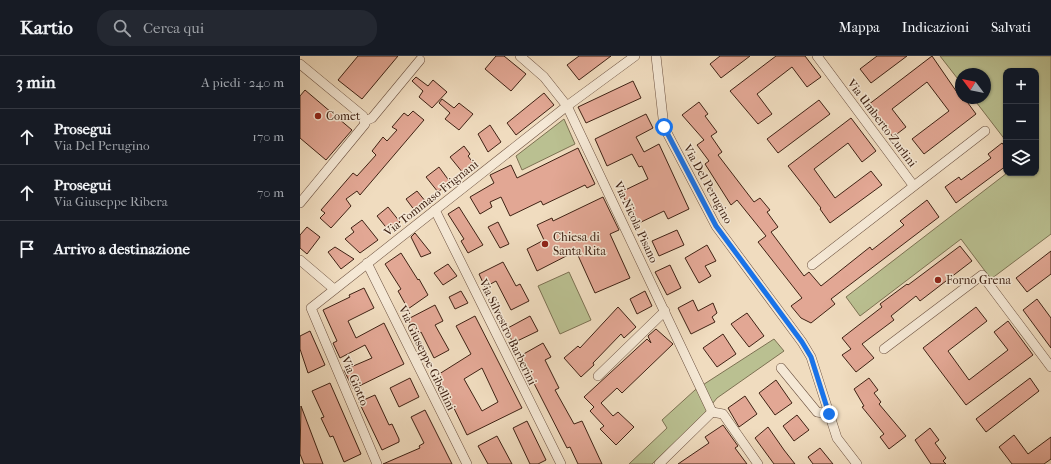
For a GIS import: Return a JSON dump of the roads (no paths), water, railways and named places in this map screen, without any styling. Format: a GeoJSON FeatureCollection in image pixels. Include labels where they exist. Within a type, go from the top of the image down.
{"type":"FeatureCollection","features":[{"type":"Feature","properties":{"kind":"street","name":"Via Nicola Pisano"},"geometry":{"type":"LineString","coordinates":[[520,56],[544,77],[567,106],[712,412]]}},
{"type":"Feature","properties":{"kind":"street"},"geometry":{"type":"LineString","coordinates":[[567,106],[635,56]]}},
{"type":"Feature","properties":{"kind":"street","name":"Via Del Perugino"},"geometry":{"type":"LineString","coordinates":[[656,56],[664,127],[716,226],[791,326],[811,357],[838,438],[857,464]]}},
{"type":"Feature","properties":{"kind":"street","name":"Via Umberto Zurlini"},"geometry":{"type":"LineString","coordinates":[[817,56],[913,185]]}},
{"type":"Feature","properties":{"kind":"street"},"geometry":{"type":"LineString","coordinates":[[365,121],[372,118],[420,60]]}},
{"type":"Feature","properties":{"kind":"street"},"geometry":{"type":"LineString","coordinates":[[300,64],[363,116],[365,121],[363,127],[300,203]]}},
{"type":"Feature","properties":{"kind":"street","name":"Via Tommaso Frignani"},"geometry":{"type":"LineString","coordinates":[[311,308],[567,106]]}},
{"type":"Feature","properties":{"kind":"street","name":"Via Umberto Zurlini"},"geometry":{"type":"LineString","coordinates":[[812,265],[913,185],[985,131]]}},
{"type":"Feature","properties":{"kind":"street","name":"Via Silvestro Barberini"},"geometry":{"type":"LineString","coordinates":[[435,210],[560,464]]}},
{"type":"Feature","properties":{"kind":"street"},"geometry":{"type":"LineString","coordinates":[[300,260],[334,289]]}},
{"type":"Feature","properties":{"kind":"street","name":"Via Giuseppe Gibellini"},"geometry":{"type":"LineString","coordinates":[[367,263],[467,464]]}},
{"type":"Feature","properties":{"kind":"street"},"geometry":{"type":"LineString","coordinates":[[884,349],[982,275],[1051,367]]}},
{"type":"Feature","properties":{"kind":"street","name":"Via Giotto"},"geometry":{"type":"LineString","coordinates":[[311,308],[377,464]]}},
{"type":"Feature","properties":{"kind":"street"},"geometry":{"type":"LineString","coordinates":[[598,376],[665,311]]}},
{"type":"Feature","properties":{"kind":"street"},"geometry":{"type":"LineString","coordinates":[[781,368],[816,412],[829,414]]}},
{"type":"Feature","properties":{"kind":"street"},"geometry":{"type":"LineString","coordinates":[[660,464],[712,412],[723,414],[758,464]]}},
{"type":"Feature","properties":{"kind":"place","name":"Comet"},"geometry":{"type":"Point","coordinates":[318,116]}},
{"type":"Feature","properties":{"kind":"place","name":"Chiesa di Santa Rita"},"geometry":{"type":"Point","coordinates":[545,244]}},
{"type":"Feature","properties":{"kind":"place","name":"Forno Grena"},"geometry":{"type":"Point","coordinates":[938,280]}}]}
